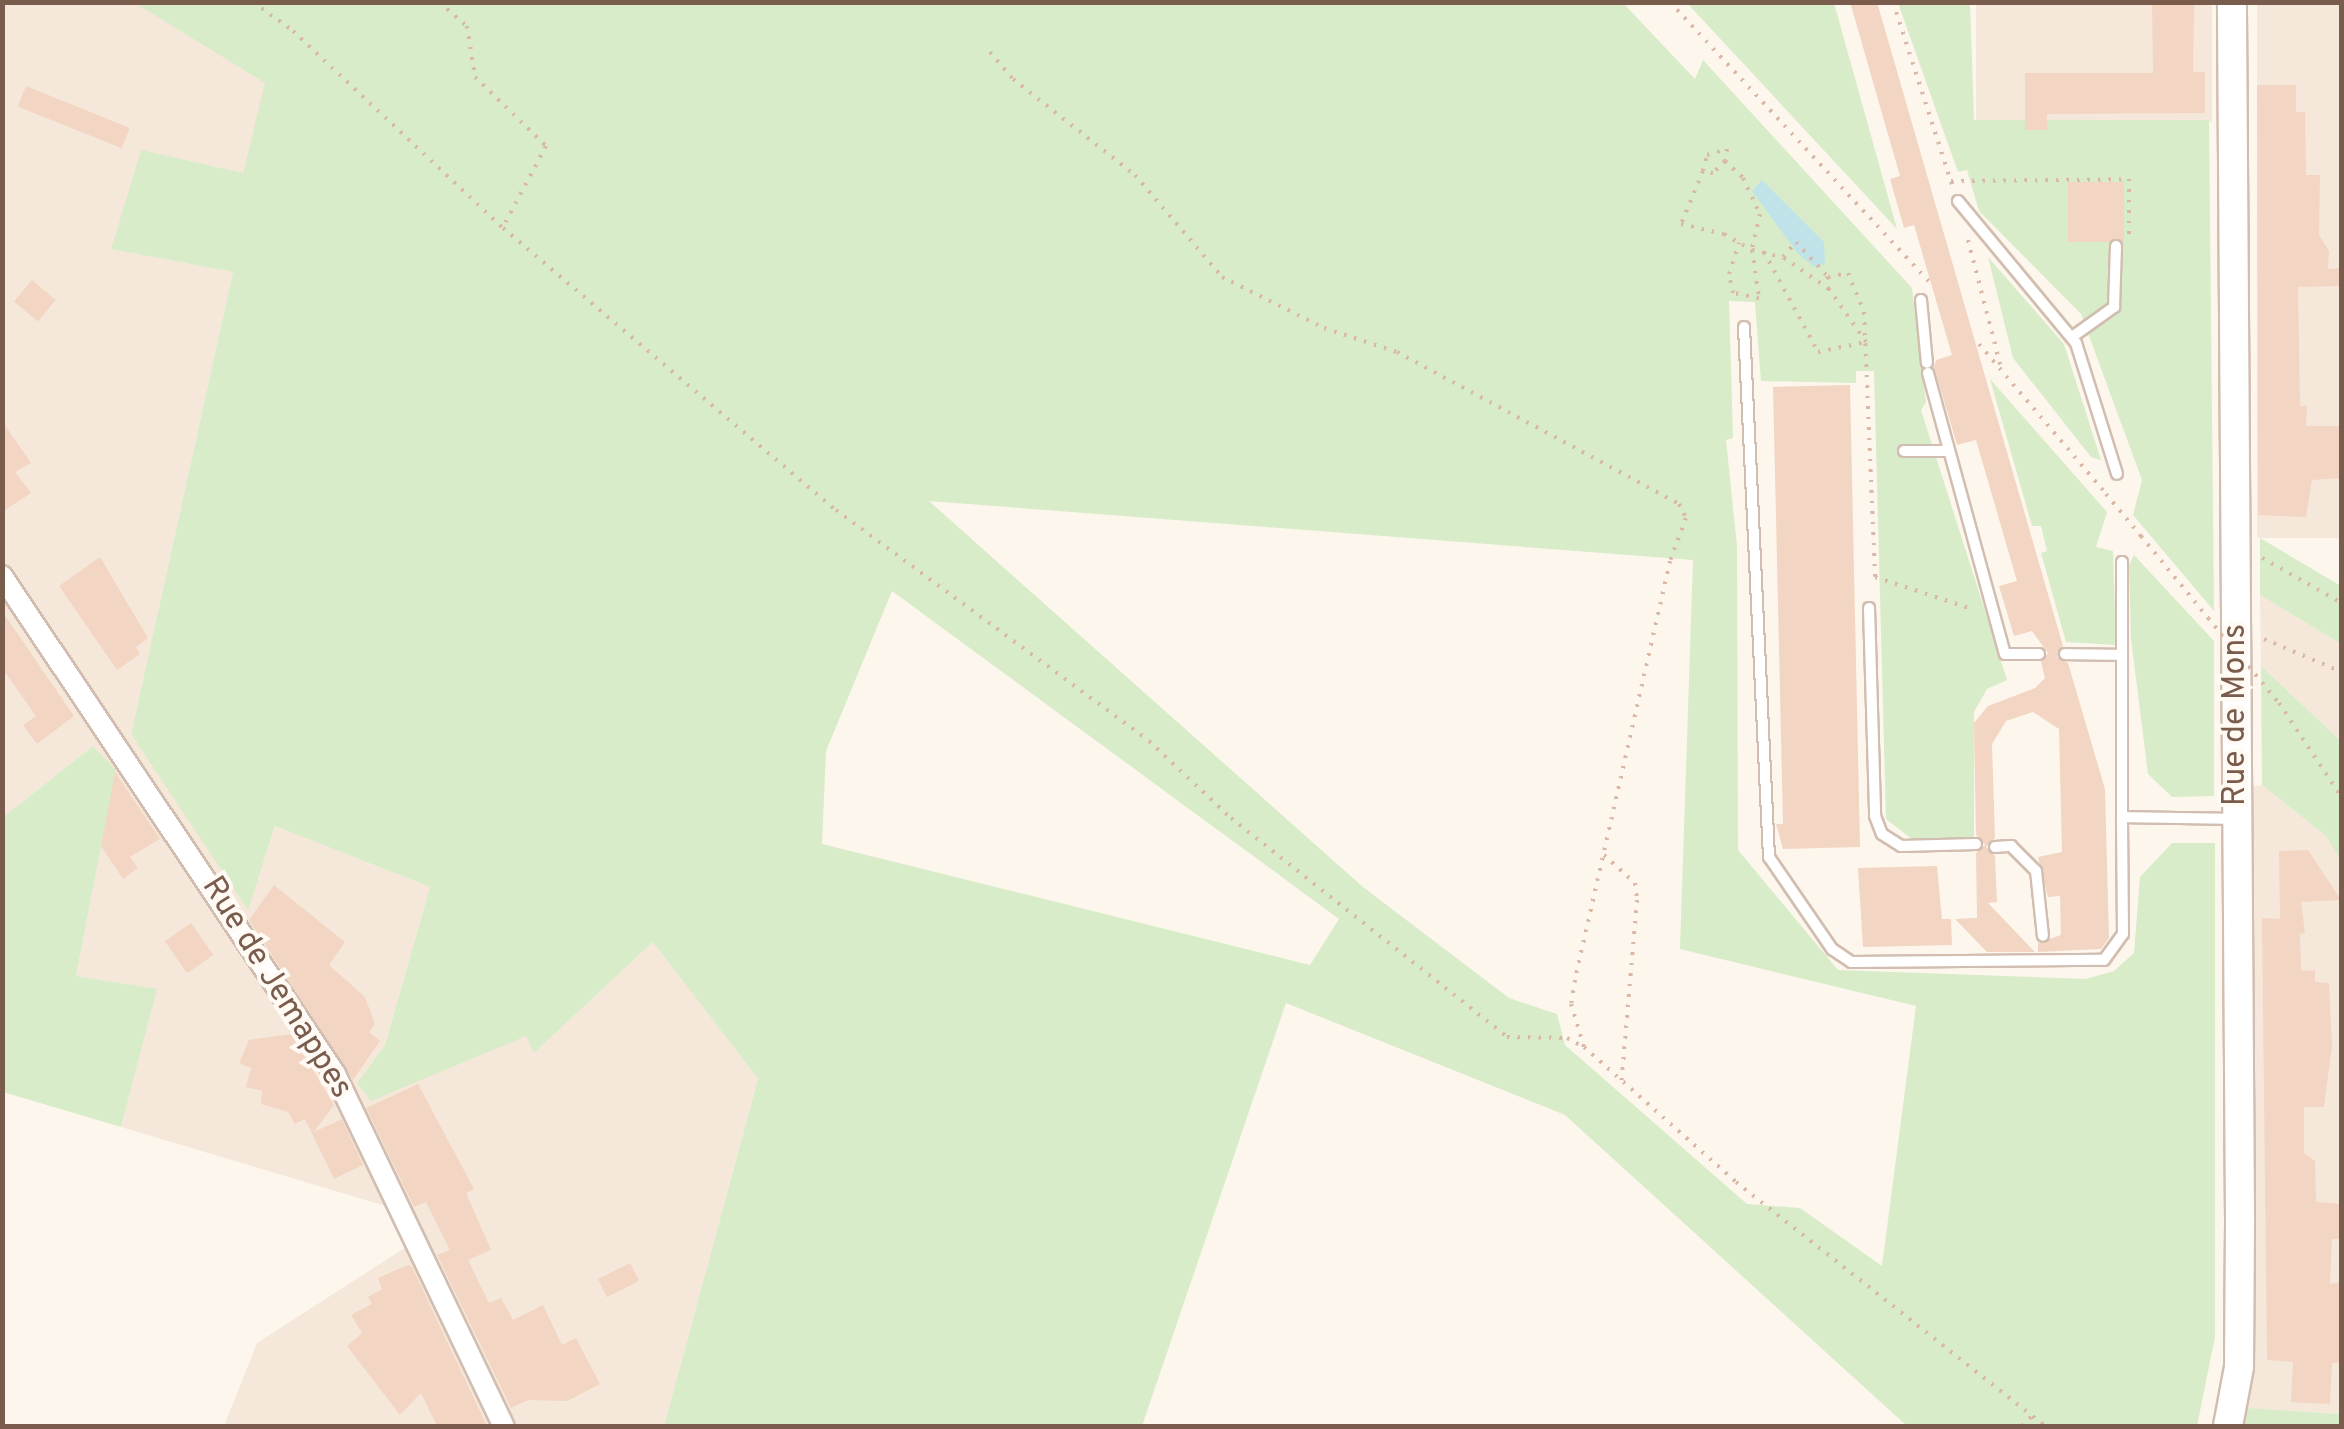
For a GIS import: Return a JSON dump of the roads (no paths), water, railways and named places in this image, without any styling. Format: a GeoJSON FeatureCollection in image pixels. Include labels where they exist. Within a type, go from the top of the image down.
{"type":"FeatureCollection","features":[{"type":"Feature","properties":{"kind":"main road","name":"Rue de Mons"},"geometry":{"type":"LineString","coordinates":[[2228,1426],[2240,1367],[2232,2]]}},
{"type":"Feature","properties":{"kind":"street","name":"Rue de Jemappes"},"geometry":{"type":"LineString","coordinates":[[2,576],[335,1074],[504,1426]]}},
{"type":"Feature","properties":{"kind":"lane"},"geometry":{"type":"LineString","coordinates":[[1958,201],[2072,338],[2117,474]]}},
{"type":"Feature","properties":{"kind":"lane"},"geometry":{"type":"LineString","coordinates":[[2072,338],[2114,306],[2116,246]]}},
{"type":"Feature","properties":{"kind":"lane"},"geometry":{"type":"LineString","coordinates":[[1921,300],[1927,368],[1946,451],[2005,654],[2039,654]]}},
{"type":"Feature","properties":{"kind":"lane"},"geometry":{"type":"LineString","coordinates":[[1744,327],[1769,857],[1832,949],[1852,962],[2104,960],[2118,948],[2122,562]]}},
{"type":"Feature","properties":{"kind":"lane"},"geometry":{"type":"LineString","coordinates":[[1904,451],[1946,451]]}},
{"type":"Feature","properties":{"kind":"lane"},"geometry":{"type":"LineString","coordinates":[[1869,608],[1875,816],[1882,834],[1901,846],[1976,844]]}},
{"type":"Feature","properties":{"kind":"lane"},"geometry":{"type":"LineString","coordinates":[[2066,654],[2122,655]]}},
{"type":"Feature","properties":{"kind":"lane"},"geometry":{"type":"LineString","coordinates":[[2122,817],[2236,819]]}},
{"type":"Feature","properties":{"kind":"lane"},"geometry":{"type":"LineString","coordinates":[[1995,847],[2011,846],[2036,871],[2043,936]]}},
{"type":"Feature","properties":{"kind":"water"},"geometry":{"type":"Polygon","coordinates":[[[1762,180],[1824,242],[1825,264],[1815,267],[1799,255],[1752,191],[1762,180]]]}}]}
